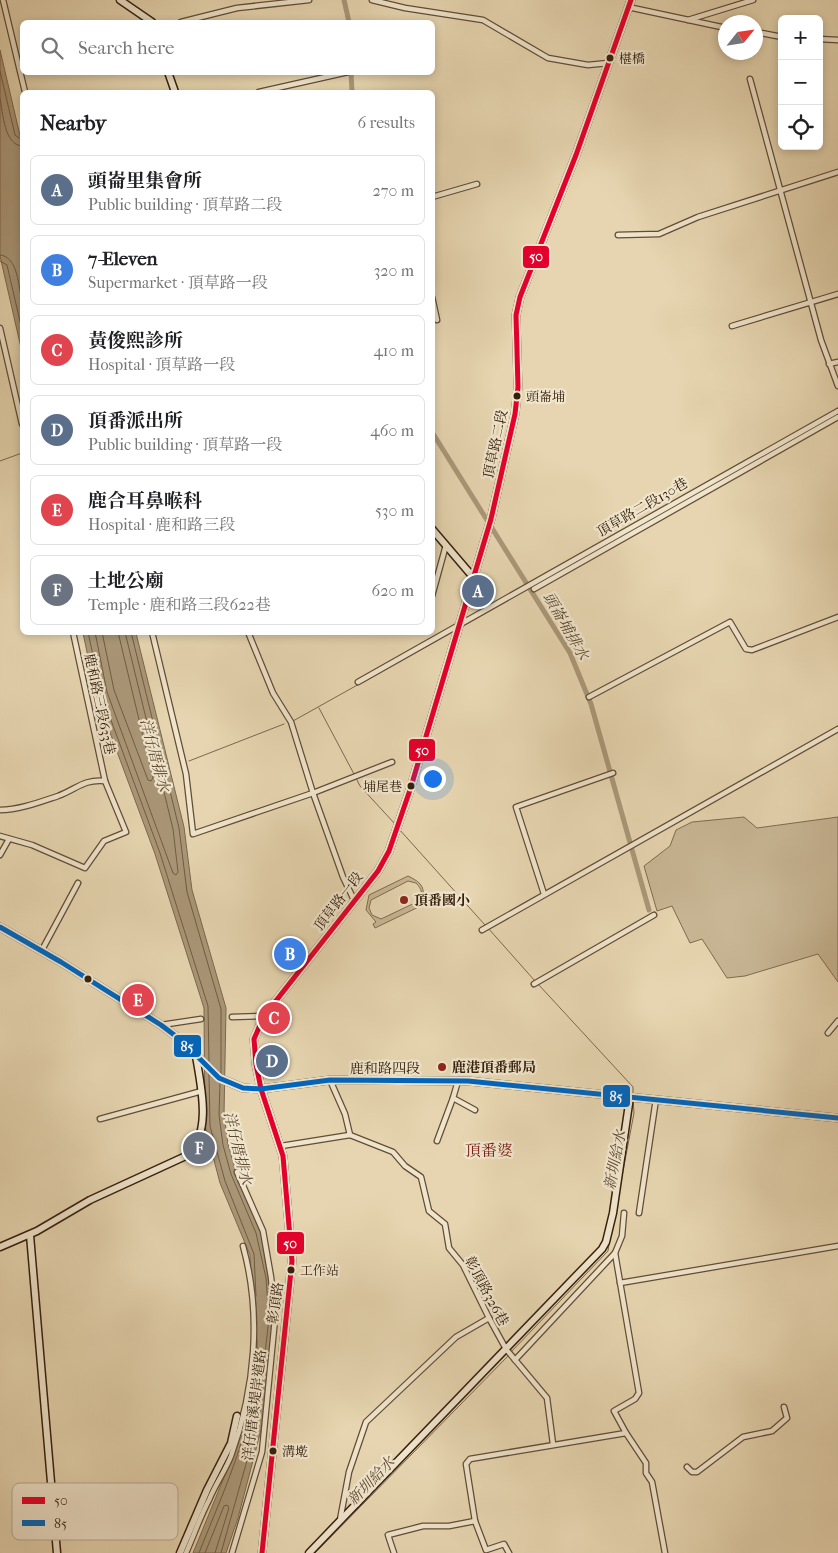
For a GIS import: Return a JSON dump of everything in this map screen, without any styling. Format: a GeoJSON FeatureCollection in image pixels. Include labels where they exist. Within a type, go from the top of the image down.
{"type":"FeatureCollection","features":[{"type":"Feature","properties":{"kind":"street"},"geometry":{"type":"LineString","coordinates":[[3,0],[20,71]]}},
{"type":"Feature","properties":{"kind":"street"},"geometry":{"type":"LineString","coordinates":[[120,0],[149,20]]}},
{"type":"Feature","properties":{"kind":"street"},"geometry":{"type":"LineString","coordinates":[[189,20],[237,8],[309,0]]}},
{"type":"Feature","properties":{"kind":"street"},"geometry":{"type":"LineString","coordinates":[[372,0],[405,8],[483,20],[533,50],[554,60],[588,65],[608,63]]}},
{"type":"Feature","properties":{"kind":"street","name":"頂草路二段"},"geometry":{"type":"LineString","coordinates":[[396,831],[491,519],[514,427],[518,387],[516,315],[520,297],[576,155],[631,0]]}},
{"type":"Feature","properties":{"kind":"street"},"geometry":{"type":"LineString","coordinates":[[687,20],[753,0]]}},
{"type":"Feature","properties":{"kind":"street"},"geometry":{"type":"LineString","coordinates":[[628,7],[718,26]]}},
{"type":"Feature","properties":{"kind":"street"},"geometry":{"type":"LineString","coordinates":[[763,33],[778,36]]}},
{"type":"Feature","properties":{"kind":"street"},"geometry":{"type":"LineString","coordinates":[[823,40],[838,40]]}},
{"type":"Feature","properties":{"kind":"street"},"geometry":{"type":"LineString","coordinates":[[21,75],[25,90]]}},
{"type":"Feature","properties":{"kind":"street"},"geometry":{"type":"LineString","coordinates":[[169,75],[174,90]]}},
{"type":"Feature","properties":{"kind":"street"},"geometry":{"type":"LineString","coordinates":[[268,90],[335,75]]}},
{"type":"Feature","properties":{"kind":"street"},"geometry":{"type":"LineString","coordinates":[[750,79],[779,191],[829,364],[838,386]]}},
{"type":"Feature","properties":{"kind":"street"},"geometry":{"type":"LineString","coordinates":[[618,235],[659,234],[698,217],[838,172]]}},
{"type":"Feature","properties":{"kind":"street"},"geometry":{"type":"LineString","coordinates":[[435,196],[477,184]]}},
{"type":"Feature","properties":{"kind":"street"},"geometry":{"type":"LineString","coordinates":[[732,326],[838,294]]}},
{"type":"Feature","properties":{"kind":"street"},"geometry":{"type":"LineString","coordinates":[[435,311],[437,320]]}},
{"type":"Feature","properties":{"kind":"street"},"geometry":{"type":"LineString","coordinates":[[0,328],[20,415]]}},
{"type":"Feature","properties":{"kind":"street"},"geometry":{"type":"LineString","coordinates":[[829,364],[838,362]]}},
{"type":"Feature","properties":{"kind":"street","name":"頂草路二段130巷"},"geometry":{"type":"LineString","coordinates":[[358,682],[838,411]]}},
{"type":"Feature","properties":{"kind":"street"},"geometry":{"type":"LineString","coordinates":[[534,590],[838,417]]}},
{"type":"Feature","properties":{"kind":"street"},"geometry":{"type":"LineString","coordinates":[[435,532],[474,577]]}},
{"type":"Feature","properties":{"kind":"street"},"geometry":{"type":"LineString","coordinates":[[435,585],[446,544]]}},
{"type":"Feature","properties":{"kind":"street"},"geometry":{"type":"LineString","coordinates":[[589,697],[730,622],[746,649],[752,650],[838,617]]}},
{"type":"Feature","properties":{"kind":"street","name":"鹿和路三段633巷"},"geometry":{"type":"LineString","coordinates":[[9,839],[40,848],[85,868],[104,841],[126,832],[105,781],[74,635]]}},
{"type":"Feature","properties":{"kind":"street"},"geometry":{"type":"LineString","coordinates":[[153,635],[186,774],[193,834],[313,793],[392,762]]}},
{"type":"Feature","properties":{"kind":"street"},"geometry":{"type":"LineString","coordinates":[[249,635],[273,693],[290,722],[343,877],[354,900]]}},
{"type":"Feature","properties":{"kind":"street"},"geometry":{"type":"LineString","coordinates":[[482,930],[489,924],[838,729]]}},
{"type":"Feature","properties":{"kind":"street"},"geometry":{"type":"LineString","coordinates":[[544,894],[516,807],[613,773]]}},
{"type":"Feature","properties":{"kind":"street"},"geometry":{"type":"LineString","coordinates":[[0,810],[10,810],[58,796],[91,780],[105,781]]}},
{"type":"Feature","properties":{"kind":"street","name":"頂草路一段"},"geometry":{"type":"LineString","coordinates":[[261,1089],[254,1039],[264,1016],[382,866],[396,831]]}},
{"type":"Feature","properties":{"kind":"street"},"geometry":{"type":"LineString","coordinates":[[0,836],[9,839],[0,855]]}},
{"type":"Feature","properties":{"kind":"street"},"geometry":{"type":"LineString","coordinates":[[42,950],[78,883]]}},
{"type":"Feature","properties":{"kind":"street"},"geometry":{"type":"LineString","coordinates":[[534,984],[654,915]]}},
{"type":"Feature","properties":{"kind":"street"},"geometry":{"type":"LineString","coordinates":[[0,927],[42,950],[161,1025],[196,1056],[202,1091],[201,1135],[198,1143],[188,1155],[90,1200],[30,1235],[0,1247]]}},
{"type":"Feature","properties":{"kind":"street"},"geometry":{"type":"LineString","coordinates":[[232,1016],[264,1016]]}},
{"type":"Feature","properties":{"kind":"street"},"geometry":{"type":"LineString","coordinates":[[161,1025],[201,1020]]}},
{"type":"Feature","properties":{"kind":"street"},"geometry":{"type":"LineString","coordinates":[[828,1034],[838,1021]]}},
{"type":"Feature","properties":{"kind":"street","name":"鹿和路四段"},"geometry":{"type":"LineString","coordinates":[[196,1056],[220,1078],[232,1085],[261,1089],[330,1080],[458,1081],[838,1118]]}},
{"type":"Feature","properties":{"kind":"street"},"geometry":{"type":"LineString","coordinates":[[281,1146],[350,1135],[345,1114],[330,1080]]}},
{"type":"Feature","properties":{"kind":"street"},"geometry":{"type":"LineString","coordinates":[[437,1141],[458,1081]]}},
{"type":"Feature","properties":{"kind":"street","name":"彰頂路"},"geometry":{"type":"LineString","coordinates":[[261,1089],[281,1146],[289,1210],[292,1261],[262,1553]]}},
{"type":"Feature","properties":{"kind":"street"},"geometry":{"type":"LineString","coordinates":[[100,1119],[159,1101],[202,1091]]}},
{"type":"Feature","properties":{"kind":"street"},"geometry":{"type":"LineString","coordinates":[[309,1553],[340,1524],[597,1256],[606,1242],[613,1213],[630,1097]]}},
{"type":"Feature","properties":{"kind":"street"},"geometry":{"type":"LineString","coordinates":[[453,1098],[475,1110]]}},
{"type":"Feature","properties":{"kind":"street"},"geometry":{"type":"LineString","coordinates":[[639,1213],[656,1099]]}},
{"type":"Feature","properties":{"kind":"street","name":"彰頂路326巷"},"geometry":{"type":"LineString","coordinates":[[350,1135],[393,1152],[405,1166],[421,1177],[429,1210],[445,1224],[449,1248],[463,1265],[507,1350],[547,1398],[553,1444]]}},
{"type":"Feature","properties":{"kind":"street","name":"洋仔厝溪堤岸道路"},"geometry":{"type":"LineString","coordinates":[[232,1553],[262,1452],[275,1319],[271,1277],[263,1231],[237,1172]]}},
{"type":"Feature","properties":{"kind":"street"},"geometry":{"type":"LineString","coordinates":[[513,1358],[615,1253],[622,1236],[624,1213]]}},
{"type":"Feature","properties":{"kind":"street"},"geometry":{"type":"LineString","coordinates":[[30,1235],[51,1483]]}},
{"type":"Feature","properties":{"kind":"street","name":"洋仔厝溪堤岸道路"},"geometry":{"type":"LineString","coordinates":[[186,1553],[208,1501],[230,1458],[242,1422],[252,1370],[255,1314],[243,1246]]}},
{"type":"Feature","properties":{"kind":"street"},"geometry":{"type":"LineString","coordinates":[[620,1283],[838,1246]]}},
{"type":"Feature","properties":{"kind":"street"},"geometry":{"type":"LineString","coordinates":[[615,1253],[639,1392],[635,1398],[614,1411],[646,1463],[646,1473],[652,1482],[665,1553]]}},
{"type":"Feature","properties":{"kind":"street"},"geometry":{"type":"LineString","coordinates":[[340,1524],[348,1472],[366,1422],[456,1336],[489,1318]]}},
{"type":"Feature","properties":{"kind":"street"},"geometry":{"type":"LineString","coordinates":[[687,1467],[692,1472],[697,1472],[744,1436],[772,1431],[788,1418],[784,1407]]}},
{"type":"Feature","properties":{"kind":"street"},"geometry":{"type":"LineString","coordinates":[[180,1553],[207,1490],[228,1449],[237,1416]]}},
{"type":"Feature","properties":{"kind":"street"},"geometry":{"type":"LineString","coordinates":[[509,1553],[504,1544],[486,1550],[475,1521],[466,1464],[470,1459],[626,1433]]}},
{"type":"Feature","properties":{"kind":"street"},"geometry":{"type":"LineString","coordinates":[[394,1553],[388,1535],[423,1526],[449,1526],[475,1521]]}},
{"type":"Feature","properties":{"kind":"street"},"geometry":{"type":"LineString","coordinates":[[56,1540],[57,1553]]}},
{"type":"Feature","properties":{"kind":"shaded area"},"geometry":{"type":"Polygon","coordinates":[[[744,817],[757,828],[838,817],[838,982],[818,954],[745,976],[727,978],[702,939],[690,943],[672,906],[657,911],[644,866],[670,846],[676,830],[692,822],[744,817]]]}},
{"type":"Feature","properties":{"kind":"shaded area"},"geometry":{"type":"Polygon","coordinates":[[[408,876],[422,886],[423,897],[427,896],[429,902],[375,928],[373,924],[376,922],[366,910],[369,895],[408,876]],[[408,881],[371,900],[369,908],[372,915],[381,919],[419,901],[421,892],[420,887],[416,883],[408,881]]]}},
{"type":"Feature","properties":{"kind":"water"},"geometry":{"type":"Polygon","coordinates":[[[0,50],[20,135],[20,343],[0,256],[0,50]]]}},
{"type":"Feature","properties":{"kind":"water","name":"洋仔厝排水"},"geometry":{"type":"Polygon","coordinates":[[[83,635],[136,635],[184,827],[192,890],[226,1008],[224,1115],[228,1144],[236,1172],[261,1231],[271,1278],[274,1318],[262,1426],[238,1518],[226,1553],[193,1553],[232,1458],[253,1371],[250,1255],[220,1183],[205,1126],[204,1008],[155,854],[96,695],[83,635]]]}},
{"type":"Feature","properties":{"kind":"waterway","name":"頭崙埔排水"},"geometry":{"type":"LineString","coordinates":[[344,0],[349,20]]}},
{"type":"Feature","properties":{"kind":"waterway","name":"頭崙埔排水"},"geometry":{"type":"LineString","coordinates":[[351,75],[352,90]]}},
{"type":"Feature","properties":{"kind":"waterway","name":"頭崙埔排水"},"geometry":{"type":"LineString","coordinates":[[435,437],[570,653],[591,704],[649,910]]}},
{"type":"Feature","properties":{"kind":"waterway"},"geometry":{"type":"LineString","coordinates":[[461,627],[789,441]]}},
{"type":"Feature","properties":{"kind":"waterway"},"geometry":{"type":"LineString","coordinates":[[0,461],[20,454]]}},
{"type":"Feature","properties":{"kind":"waterway"},"geometry":{"type":"LineString","coordinates":[[293,721],[454,631]]}},
{"type":"Feature","properties":{"kind":"waterway","name":"新圳給水"},"geometry":{"type":"LineString","coordinates":[[319,708],[354,774]]}},
{"type":"Feature","properties":{"kind":"waterway"},"geometry":{"type":"LineString","coordinates":[[189,761],[284,724]]}},
{"type":"Feature","properties":{"kind":"waterway","name":"新圳給水"},"geometry":{"type":"LineString","coordinates":[[356,778],[360,786],[395,824]]}},
{"type":"Feature","properties":{"kind":"waterway","name":"新圳給水"},"geometry":{"type":"LineString","coordinates":[[399,829],[485,925]]}},
{"type":"Feature","properties":{"kind":"waterway","name":"新圳給水"},"geometry":{"type":"LineString","coordinates":[[488,928],[535,981]]}},
{"type":"Feature","properties":{"kind":"waterway","name":"新圳給水"},"geometry":{"type":"LineString","coordinates":[[538,984],[633,1087],[633,1095]]}},
{"type":"Feature","properties":{"kind":"waterway","name":"新圳給水"},"geometry":{"type":"LineString","coordinates":[[620,1187],[634,1113],[633,1099]]}},
{"type":"Feature","properties":{"kind":"waterway","name":"新圳給水"},"geometry":{"type":"LineString","coordinates":[[511,1352],[608,1251],[610,1237]]}},
{"type":"Feature","properties":{"kind":"waterway","name":"新圳給水"},"geometry":{"type":"LineString","coordinates":[[315,1553],[509,1355]]}},
{"type":"Feature","properties":{"kind":"transit line","name":"50"},"geometry":{"type":"LineString","coordinates":[[262,1553],[292,1261],[283,1156],[261,1089],[254,1039],[264,1016],[378,871],[389,851],[410,790],[491,519],[515,414],[518,387],[516,315],[520,297],[576,155],[631,0]]}},
{"type":"Feature","properties":{"kind":"transit line","name":"85"},"geometry":{"type":"LineString","coordinates":[[0,927],[61,962],[161,1025],[181,1040],[219,1078],[243,1088],[261,1089],[330,1080],[468,1081],[838,1118]]}},
{"type":"Feature","properties":{"kind":"place","name":"椹橋"},"geometry":{"type":"Point","coordinates":[610,58]}},
{"type":"Feature","properties":{"kind":"place","name":"頭崙埔"},"geometry":{"type":"Point","coordinates":[517,396]}},
{"type":"Feature","properties":{"kind":"place","name":"頭崙里集會所"},"geometry":{"type":"Point","coordinates":[478,591]}},
{"type":"Feature","properties":{"kind":"place","name":"埔尾巷"},"geometry":{"type":"Point","coordinates":[411,786]}},
{"type":"Feature","properties":{"kind":"place","name":"頂番國小"},"geometry":{"type":"Point","coordinates":[404,900]}},
{"type":"Feature","properties":{"kind":"place","name":"7-Eleven"},"geometry":{"type":"Point","coordinates":[290,954]}},
{"type":"Feature","properties":{"kind":"place","name":"鹿合耳鼻喉科"},"geometry":{"type":"Point","coordinates":[138,1000]}},
{"type":"Feature","properties":{"kind":"place","name":"黃俊熙診所"},"geometry":{"type":"Point","coordinates":[274,1018]}},
{"type":"Feature","properties":{"kind":"place","name":"頂番派出所"},"geometry":{"type":"Point","coordinates":[272,1061]}},
{"type":"Feature","properties":{"kind":"place","name":"鹿港頂番郵局"},"geometry":{"type":"Point","coordinates":[442,1067]}},
{"type":"Feature","properties":{"kind":"place","name":"土地公廟"},"geometry":{"type":"Point","coordinates":[199,1148]}},
{"type":"Feature","properties":{"kind":"place","name":"工作站"},"geometry":{"type":"Point","coordinates":[291,1270]}},
{"type":"Feature","properties":{"kind":"place","name":"溝墘"},"geometry":{"type":"Point","coordinates":[273,1451]}},
{"type":"Feature","properties":{"kind":"district","name":"頂番婆"},"geometry":{"type":"Point","coordinates":[489,1150]}}]}
